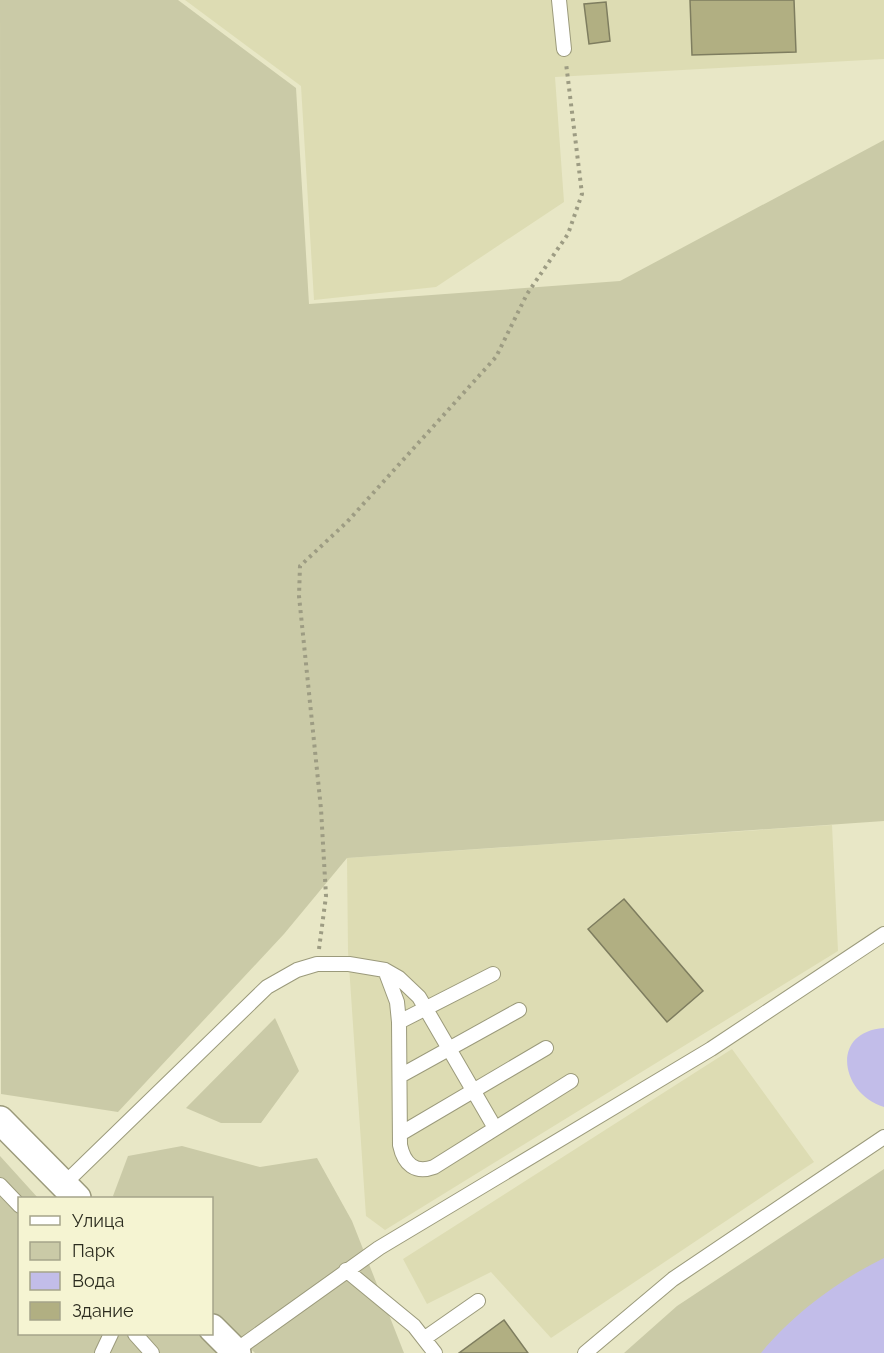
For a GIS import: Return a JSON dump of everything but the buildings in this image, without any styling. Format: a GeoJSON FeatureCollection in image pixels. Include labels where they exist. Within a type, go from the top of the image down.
{"type":"FeatureCollection","features":[{"type":"Feature","properties":{"kind":"street"},"geometry":{"type":"LineString","coordinates":[[0,1120],[70,1192]]}},
{"type":"Feature","properties":{"kind":"street"},"geometry":{"type":"LineString","coordinates":[[213,1329],[236,1352]]}},
{"type":"Feature","properties":{"kind":"lane"},"geometry":{"type":"LineString","coordinates":[[559,0],[564,49]]}},
{"type":"Feature","properties":{"kind":"lane"},"geometry":{"type":"LineString","coordinates":[[236,1352],[346,1270],[711,1049],[884,934]]}},
{"type":"Feature","properties":{"kind":"lane"},"geometry":{"type":"LineString","coordinates":[[70,1192],[267,987],[280,978],[317,964],[349,964],[384,970],[411,988],[426,1008],[448,1050],[495,1128]]}},
{"type":"Feature","properties":{"kind":"lane"},"geometry":{"type":"LineString","coordinates":[[384,970],[397,1002],[399,1022],[402,1155],[416,1169],[425,1170],[571,1081]]}},
{"type":"Feature","properties":{"kind":"lane"},"geometry":{"type":"LineString","coordinates":[[399,1022],[493,974]]}},
{"type":"Feature","properties":{"kind":"lane"},"geometry":{"type":"LineString","coordinates":[[399,1076],[519,1010]]}},
{"type":"Feature","properties":{"kind":"lane"},"geometry":{"type":"LineString","coordinates":[[400,1134],[546,1048]]}},
{"type":"Feature","properties":{"kind":"lane"},"geometry":{"type":"LineString","coordinates":[[585,1353],[673,1279],[884,1137]]}},
{"type":"Feature","properties":{"kind":"lane"},"geometry":{"type":"LineString","coordinates":[[0,1185],[18,1204]]}},
{"type":"Feature","properties":{"kind":"lane"},"geometry":{"type":"LineString","coordinates":[[346,1270],[425,1338],[435,1353]]}},
{"type":"Feature","properties":{"kind":"lane"},"geometry":{"type":"LineString","coordinates":[[425,1338],[478,1300]]}},
{"type":"Feature","properties":{"kind":"lane"},"geometry":{"type":"LineString","coordinates":[[102,1353],[111,1335]]}},
{"type":"Feature","properties":{"kind":"lane"},"geometry":{"type":"LineString","coordinates":[[136,1335],[152,1353]]}},
{"type":"Feature","properties":{"kind":"path"},"geometry":{"type":"LineString","coordinates":[[317,964],[326,896],[321,809],[299,596],[300,566],[347,522],[496,357],[526,294],[568,234],[582,194],[564,49]]}},
{"type":"Feature","properties":{"kind":"shaded area"},"geometry":{"type":"Polygon","coordinates":[[[185,0],[884,0],[884,59],[555,77],[564,202],[436,287],[314,300],[301,86],[185,0]]]}},
{"type":"Feature","properties":{"kind":"shaded area"},"geometry":{"type":"Polygon","coordinates":[[[832,825],[838,951],[385,1230],[366,1216],[348,951],[347,858],[832,825]]]}},
{"type":"Feature","properties":{"kind":"shaded area"},"geometry":{"type":"Polygon","coordinates":[[[732,1049],[814,1162],[551,1338],[491,1272],[427,1304],[403,1259],[732,1049]]]}},
{"type":"Feature","properties":{"kind":"green space"},"geometry":{"type":"Polygon","coordinates":[[[0,0],[178,0],[296,88],[309,304],[620,281],[884,140],[884,821],[347,858],[284,934],[118,1112],[1,1094],[0,0]]]}},
{"type":"Feature","properties":{"kind":"green space"},"geometry":{"type":"Polygon","coordinates":[[[275,1018],[299,1071],[261,1123],[221,1123],[186,1108],[275,1018]]]}},
{"type":"Feature","properties":{"kind":"green space"},"geometry":{"type":"Polygon","coordinates":[[[182,1146],[260,1167],[317,1158],[352,1221],[404,1353],[255,1353],[213,1313],[213,1197],[114,1197],[128,1156],[182,1146]]]}},
{"type":"Feature","properties":{"kind":"green space"},"geometry":{"type":"Polygon","coordinates":[[[0,1156],[37,1197],[18,1197],[18,1335],[198,1335],[218,1353],[0,1353],[0,1156]]]}},
{"type":"Feature","properties":{"kind":"green space"},"geometry":{"type":"Polygon","coordinates":[[[884,1169],[884,1353],[624,1353],[677,1306],[884,1169]]]}},
{"type":"Feature","properties":{"kind":"water"},"geometry":{"type":"Polygon","coordinates":[[[884,1028],[884,1107],[869,1100],[858,1090],[847,1064],[848,1051],[855,1040],[866,1032],[884,1028]]]}},
{"type":"Feature","properties":{"kind":"water"},"geometry":{"type":"Polygon","coordinates":[[[884,1258],[884,1353],[761,1353],[787,1325],[818,1299],[850,1277],[884,1258]]]}}]}
